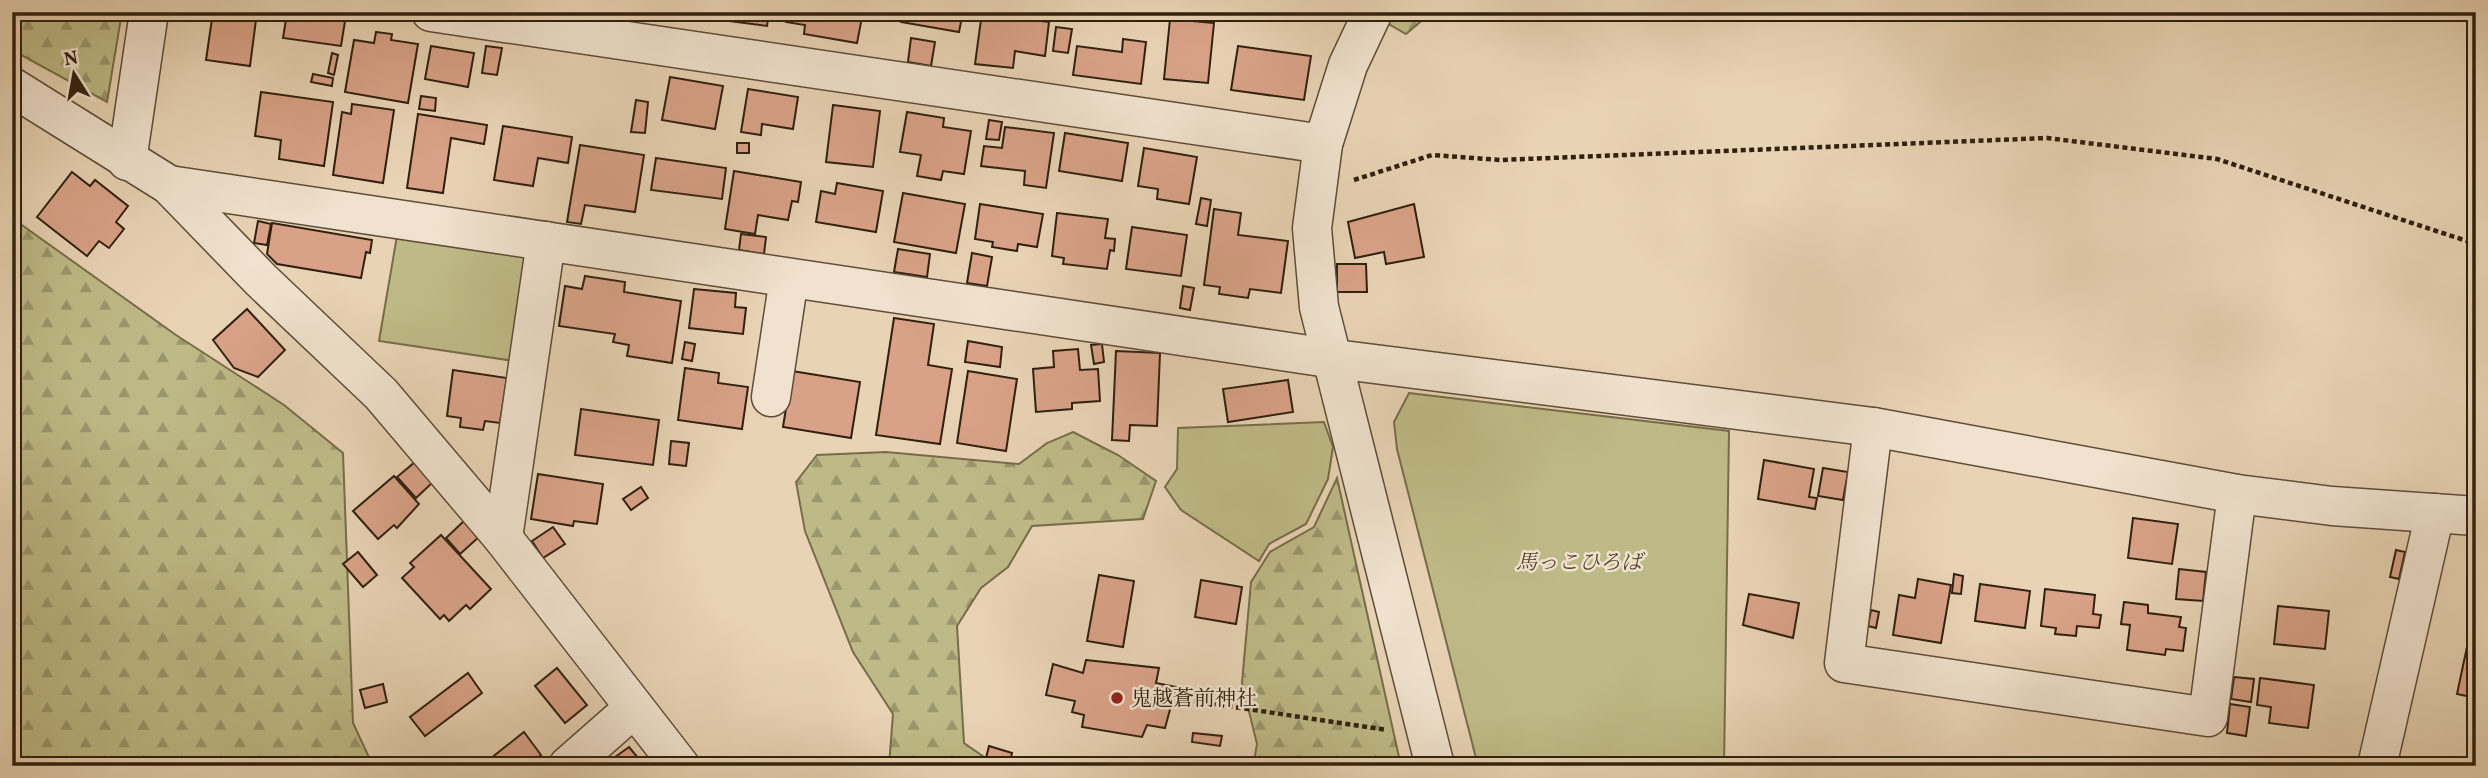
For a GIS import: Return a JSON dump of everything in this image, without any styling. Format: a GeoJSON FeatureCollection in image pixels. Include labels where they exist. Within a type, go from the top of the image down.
{"type":"FeatureCollection","features":[{"type":"Feature","properties":{"kind":"street"},"geometry":{"type":"LineString","coordinates":[[127,161],[149,12]]}},
{"type":"Feature","properties":{"kind":"street"},"geometry":{"type":"LineString","coordinates":[[431,12],[1323,144]]}},
{"type":"Feature","properties":{"kind":"street"},"geometry":{"type":"LineString","coordinates":[[1373,12],[1348,65],[1323,144],[1312,228],[1319,307],[1335,359],[1431,751]]}},
{"type":"Feature","properties":{"kind":"street"},"geometry":{"type":"LineString","coordinates":[[12,88],[169,185],[261,280],[381,394],[503,538],[680,766]]}},
{"type":"Feature","properties":{"kind":"street"},"geometry":{"type":"LineString","coordinates":[[169,185],[1335,359],[1873,427],[2237,494],[2332,506],[2476,516]]}},
{"type":"Feature","properties":{"kind":"street"},"geometry":{"type":"LineString","coordinates":[[503,538],[546,241]]}},
{"type":"Feature","properties":{"kind":"street"},"geometry":{"type":"LineString","coordinates":[[771,397],[789,278]]}},
{"type":"Feature","properties":{"kind":"street"},"geometry":{"type":"LineString","coordinates":[[1873,427],[1844,663],[2208,717],[2237,494]]}},
{"type":"Feature","properties":{"kind":"street"},"geometry":{"type":"LineString","coordinates":[[2377,766],[2435,513]]}},
{"type":"Feature","properties":{"kind":"street"},"geometry":{"type":"LineString","coordinates":[[568,766],[634,708]]}},
{"type":"Feature","properties":{"kind":"path"},"geometry":{"type":"LineString","coordinates":[[1317,192],[1432,155],[1500,160],[2048,138],[2217,159],[2476,244]]}},
{"type":"Feature","properties":{"kind":"path"},"geometry":{"type":"LineString","coordinates":[[1194,701],[1431,751]]}},
{"type":"Feature","properties":{"kind":"green space"},"geometry":{"type":"Polygon","coordinates":[[[12,12],[122,12],[107,102],[12,50],[12,12]]]}},
{"type":"Feature","properties":{"kind":"green space"},"geometry":{"type":"Polygon","coordinates":[[[1382,12],[1432,12],[1406,34],[1380,19],[1382,12]]]}},
{"type":"Feature","properties":{"kind":"green space"},"geometry":{"type":"Polygon","coordinates":[[[12,218],[176,335],[284,405],[343,453],[353,723],[373,766],[12,766],[12,218]]]}},
{"type":"Feature","properties":{"kind":"green space"},"geometry":{"type":"Polygon","coordinates":[[[398,230],[534,254],[521,362],[379,341],[398,230]]]}},
{"type":"Feature","properties":{"kind":"green space","name":"馬っこひろば"},"geometry":{"type":"Polygon","coordinates":[[[1409,393],[1729,431],[1724,766],[1478,766],[1397,449],[1394,422],[1409,393]]]}},
{"type":"Feature","properties":{"kind":"green space"},"geometry":{"type":"Polygon","coordinates":[[[1324,422],[1333,447],[1328,479],[1306,524],[1269,544],[1259,561],[1181,510],[1165,487],[1177,469],[1178,428],[1324,422]]]}},
{"type":"Feature","properties":{"kind":"green space"},"geometry":{"type":"Polygon","coordinates":[[[1073,432],[1118,455],[1156,481],[1143,519],[1032,526],[1008,567],[981,588],[957,626],[964,743],[997,766],[889,766],[893,714],[853,652],[805,531],[796,482],[817,455],[886,452],[1019,464],[1047,443],[1073,432]]]}},
{"type":"Feature","properties":{"kind":"green space"},"geometry":{"type":"Polygon","coordinates":[[[1337,478],[1401,766],[1253,766],[1257,744],[1242,683],[1251,582],[1270,552],[1314,527],[1337,478]]]}},
{"type":"Feature","properties":{"kind":"building"},"geometry":{"type":"Polygon","coordinates":[[[213,12],[257,12],[250,66],[206,60],[213,12]]]}},
{"type":"Feature","properties":{"kind":"building"},"geometry":{"type":"Polygon","coordinates":[[[706,12],[769,12],[767,26],[705,18],[706,12]]]}},
{"type":"Feature","properties":{"kind":"building"},"geometry":{"type":"Polygon","coordinates":[[[788,12],[863,12],[857,43],[804,34],[805,25],[786,22],[788,12]]]}},
{"type":"Feature","properties":{"kind":"building"},"geometry":{"type":"Polygon","coordinates":[[[903,12],[963,12],[959,32],[901,22],[903,12]]]}},
{"type":"Feature","properties":{"kind":"building"},"geometry":{"type":"Polygon","coordinates":[[[982,12],[1018,12],[1017,18],[1049,22],[1045,56],[1015,51],[1013,68],[975,64],[982,12]]]}},
{"type":"Feature","properties":{"kind":"building"},"geometry":{"type":"Polygon","coordinates":[[[287,13],[345,21],[341,46],[283,38],[287,13]]]}},
{"type":"Feature","properties":{"kind":"building"},"geometry":{"type":"Polygon","coordinates":[[[1170,19],[1214,23],[1208,83],[1164,79],[1170,19]]]}},
{"type":"Feature","properties":{"kind":"building"},"geometry":{"type":"Polygon","coordinates":[[[1056,27],[1072,29],[1068,53],[1053,51],[1056,27]]]}},
{"type":"Feature","properties":{"kind":"building"},"geometry":{"type":"Polygon","coordinates":[[[376,32],[392,34],[391,40],[418,44],[408,103],[345,92],[354,40],[374,43],[376,32]]]}},
{"type":"Feature","properties":{"kind":"building"},"geometry":{"type":"Polygon","coordinates":[[[911,38],[935,42],[931,66],[908,62],[911,38]]]}},
{"type":"Feature","properties":{"kind":"building"},"geometry":{"type":"Polygon","coordinates":[[[1123,39],[1146,42],[1141,84],[1073,75],[1077,46],[1122,52],[1123,39]]]}},
{"type":"Feature","properties":{"kind":"building"},"geometry":{"type":"Polygon","coordinates":[[[431,46],[474,53],[468,87],[425,79],[431,46]]]}},
{"type":"Feature","properties":{"kind":"building"},"geometry":{"type":"Polygon","coordinates":[[[486,46],[502,48],[497,75],[482,73],[486,46]]]}},
{"type":"Feature","properties":{"kind":"building"},"geometry":{"type":"Polygon","coordinates":[[[1238,46],[1311,56],[1304,100],[1231,90],[1238,46]]]}},
{"type":"Feature","properties":{"kind":"building"},"geometry":{"type":"Polygon","coordinates":[[[332,53],[338,55],[334,75],[328,73],[332,53]]]}},
{"type":"Feature","properties":{"kind":"building"},"geometry":{"type":"Polygon","coordinates":[[[313,74],[333,78],[332,86],[311,82],[313,74]]]}},
{"type":"Feature","properties":{"kind":"building"},"geometry":{"type":"Polygon","coordinates":[[[670,77],[723,86],[715,129],[662,120],[670,77]]]}},
{"type":"Feature","properties":{"kind":"building"},"geometry":{"type":"Polygon","coordinates":[[[748,89],[798,97],[793,129],[762,124],[761,135],[741,132],[748,89]]]}},
{"type":"Feature","properties":{"kind":"building"},"geometry":{"type":"Polygon","coordinates":[[[261,92],[333,102],[324,166],[279,159],[281,140],[255,136],[261,92]]]}},
{"type":"Feature","properties":{"kind":"building"},"geometry":{"type":"Polygon","coordinates":[[[421,96],[436,98],[435,111],[419,109],[421,96]]]}},
{"type":"Feature","properties":{"kind":"building"},"geometry":{"type":"Polygon","coordinates":[[[636,100],[648,102],[645,133],[631,132],[636,100]]]}},
{"type":"Feature","properties":{"kind":"building"},"geometry":{"type":"Polygon","coordinates":[[[352,104],[394,110],[383,183],[333,175],[342,112],[351,114],[352,104]]]}},
{"type":"Feature","properties":{"kind":"building"},"geometry":{"type":"Polygon","coordinates":[[[833,105],[880,111],[873,167],[826,162],[833,105]]]}},
{"type":"Feature","properties":{"kind":"building"},"geometry":{"type":"Polygon","coordinates":[[[907,112],[944,118],[943,127],[971,131],[964,174],[943,171],[941,180],[917,176],[921,155],[900,152],[907,112]]]}},
{"type":"Feature","properties":{"kind":"building"},"geometry":{"type":"Polygon","coordinates":[[[418,114],[487,125],[484,144],[451,138],[443,193],[407,188],[418,114]]]}},
{"type":"Feature","properties":{"kind":"building"},"geometry":{"type":"Polygon","coordinates":[[[989,120],[1002,122],[999,140],[986,139],[989,120]]]}},
{"type":"Feature","properties":{"kind":"building"},"geometry":{"type":"Polygon","coordinates":[[[503,126],[572,137],[568,163],[538,158],[533,186],[494,180],[503,126]]]}},
{"type":"Feature","properties":{"kind":"building"},"geometry":{"type":"Polygon","coordinates":[[[1005,127],[1054,133],[1046,188],[1024,185],[1025,171],[981,166],[984,146],[1002,148],[1005,127]]]}},
{"type":"Feature","properties":{"kind":"building"},"geometry":{"type":"Polygon","coordinates":[[[1065,133],[1128,143],[1122,181],[1059,171],[1065,133]]]}},
{"type":"Feature","properties":{"kind":"building"},"geometry":{"type":"Polygon","coordinates":[[[737,143],[749,143],[749,153],[737,153],[737,143]]]}},
{"type":"Feature","properties":{"kind":"building"},"geometry":{"type":"Polygon","coordinates":[[[580,145],[644,155],[635,212],[585,205],[581,224],[567,222],[580,145]]]}},
{"type":"Feature","properties":{"kind":"building"},"geometry":{"type":"Polygon","coordinates":[[[1144,148],[1197,157],[1189,204],[1157,199],[1158,189],[1138,186],[1144,148]]]}},
{"type":"Feature","properties":{"kind":"building"},"geometry":{"type":"Polygon","coordinates":[[[656,158],[726,168],[722,199],[651,190],[656,158]]]}},
{"type":"Feature","properties":{"kind":"building"},"geometry":{"type":"Polygon","coordinates":[[[734,171],[801,182],[798,202],[792,201],[788,220],[758,215],[755,234],[725,229],[734,171]]]}},
{"type":"Feature","properties":{"kind":"building"},"geometry":{"type":"Polygon","coordinates":[[[72,172],[90,186],[95,180],[128,206],[116,222],[124,229],[109,248],[99,241],[87,256],[37,217],[72,172]]]}},
{"type":"Feature","properties":{"kind":"building"},"geometry":{"type":"Polygon","coordinates":[[[837,183],[883,191],[876,232],[816,222],[821,191],[835,194],[837,183]]]}},
{"type":"Feature","properties":{"kind":"building"},"geometry":{"type":"Polygon","coordinates":[[[903,193],[965,204],[956,253],[894,242],[903,193]]]}},
{"type":"Feature","properties":{"kind":"building"},"geometry":{"type":"Polygon","coordinates":[[[1201,198],[1211,200],[1207,226],[1196,224],[1201,198]]]}},
{"type":"Feature","properties":{"kind":"building"},"geometry":{"type":"Polygon","coordinates":[[[980,204],[1043,214],[1037,247],[1018,244],[1017,251],[992,247],[993,242],[975,239],[980,204]]]}},
{"type":"Feature","properties":{"kind":"building"},"geometry":{"type":"Polygon","coordinates":[[[1414,204],[1424,257],[1386,264],[1384,252],[1355,258],[1348,222],[1414,204]]]}},
{"type":"Feature","properties":{"kind":"building"},"geometry":{"type":"Polygon","coordinates":[[[1214,209],[1241,213],[1238,235],[1288,241],[1281,293],[1250,289],[1248,298],[1219,294],[1220,287],[1204,285],[1214,209]]]}},
{"type":"Feature","properties":{"kind":"building"},"geometry":{"type":"Polygon","coordinates":[[[1057,213],[1108,219],[1105,238],[1115,239],[1114,251],[1110,250],[1107,269],[1063,264],[1064,258],[1052,256],[1057,213]]]}},
{"type":"Feature","properties":{"kind":"building"},"geometry":{"type":"Polygon","coordinates":[[[258,221],[271,224],[267,245],[254,243],[258,221]]]}},
{"type":"Feature","properties":{"kind":"building"},"geometry":{"type":"Polygon","coordinates":[[[272,223],[372,240],[370,253],[366,252],[361,278],[277,264],[267,254],[272,223]]]}},
{"type":"Feature","properties":{"kind":"building"},"geometry":{"type":"Polygon","coordinates":[[[1132,227],[1187,235],[1181,276],[1126,269],[1132,227]]]}},
{"type":"Feature","properties":{"kind":"building"},"geometry":{"type":"Polygon","coordinates":[[[741,234],[766,237],[764,254],[739,250],[741,234]]]}},
{"type":"Feature","properties":{"kind":"building"},"geometry":{"type":"Polygon","coordinates":[[[898,249],[930,254],[927,277],[894,272],[898,249]]]}},
{"type":"Feature","properties":{"kind":"building"},"geometry":{"type":"Polygon","coordinates":[[[972,253],[992,257],[987,286],[967,283],[972,253]]]}},
{"type":"Feature","properties":{"kind":"building"},"geometry":{"type":"Polygon","coordinates":[[[1337,264],[1366,264],[1367,292],[1337,292],[1337,264]]]}},
{"type":"Feature","properties":{"kind":"building"},"geometry":{"type":"Polygon","coordinates":[[[585,276],[625,282],[624,292],[681,301],[672,363],[627,356],[629,345],[613,342],[615,334],[559,326],[565,286],[582,289],[585,276]]]}},
{"type":"Feature","properties":{"kind":"building"},"geometry":{"type":"Polygon","coordinates":[[[1183,286],[1194,288],[1190,310],[1180,308],[1183,286]]]}},
{"type":"Feature","properties":{"kind":"building"},"geometry":{"type":"Polygon","coordinates":[[[694,289],[736,293],[735,307],[746,308],[743,334],[689,328],[694,289]]]}},
{"type":"Feature","properties":{"kind":"building"},"geometry":{"type":"Polygon","coordinates":[[[247,309],[285,350],[258,377],[234,368],[213,340],[247,309]]]}},
{"type":"Feature","properties":{"kind":"building"},"geometry":{"type":"Polygon","coordinates":[[[894,318],[934,324],[928,365],[952,369],[940,444],[876,435],[894,318]]]}},
{"type":"Feature","properties":{"kind":"building"},"geometry":{"type":"Polygon","coordinates":[[[968,341],[1002,347],[1000,367],[965,362],[968,341]]]}},
{"type":"Feature","properties":{"kind":"building"},"geometry":{"type":"Polygon","coordinates":[[[685,342],[695,344],[692,361],[682,359],[685,342]]]}},
{"type":"Feature","properties":{"kind":"building"},"geometry":{"type":"Polygon","coordinates":[[[1102,344],[1104,362],[1094,364],[1091,345],[1102,344]]]}},
{"type":"Feature","properties":{"kind":"building"},"geometry":{"type":"Polygon","coordinates":[[[1078,349],[1080,370],[1098,369],[1100,401],[1072,403],[1072,409],[1036,412],[1033,369],[1054,367],[1053,351],[1078,349]]]}},
{"type":"Feature","properties":{"kind":"building"},"geometry":{"type":"Polygon","coordinates":[[[1116,351],[1160,353],[1157,426],[1130,425],[1129,441],[1112,440],[1116,351]]]}},
{"type":"Feature","properties":{"kind":"building"},"geometry":{"type":"Polygon","coordinates":[[[685,368],[719,373],[718,383],[748,387],[742,429],[678,420],[685,368]]]}},
{"type":"Feature","properties":{"kind":"building"},"geometry":{"type":"Polygon","coordinates":[[[453,370],[507,378],[500,423],[485,421],[483,430],[460,427],[461,418],[447,416],[453,370]]]}},
{"type":"Feature","properties":{"kind":"building"},"geometry":{"type":"Polygon","coordinates":[[[792,371],[860,382],[851,438],[783,427],[792,371]]]}},
{"type":"Feature","properties":{"kind":"building"},"geometry":{"type":"Polygon","coordinates":[[[968,371],[1017,379],[1006,451],[957,443],[968,371]]]}},
{"type":"Feature","properties":{"kind":"building"},"geometry":{"type":"Polygon","coordinates":[[[1288,380],[1293,412],[1228,422],[1223,389],[1288,380]]]}},
{"type":"Feature","properties":{"kind":"building"},"geometry":{"type":"Polygon","coordinates":[[[581,409],[659,420],[653,465],[575,455],[581,409]]]}},
{"type":"Feature","properties":{"kind":"building"},"geometry":{"type":"Polygon","coordinates":[[[671,441],[689,443],[686,466],[669,464],[671,441]]]}},
{"type":"Feature","properties":{"kind":"building"},"geometry":{"type":"Polygon","coordinates":[[[1764,460],[1814,469],[1809,497],[1817,498],[1815,509],[1758,499],[1764,460]]]}},
{"type":"Feature","properties":{"kind":"building"},"geometry":{"type":"Polygon","coordinates":[[[415,462],[432,483],[416,498],[397,477],[415,462]]]}},
{"type":"Feature","properties":{"kind":"building"},"geometry":{"type":"Polygon","coordinates":[[[1823,468],[1848,472],[1843,500],[1818,496],[1823,468]]]}},
{"type":"Feature","properties":{"kind":"building"},"geometry":{"type":"Polygon","coordinates":[[[538,474],[603,484],[597,524],[574,521],[573,526],[531,519],[538,474]]]}},
{"type":"Feature","properties":{"kind":"building"},"geometry":{"type":"Polygon","coordinates":[[[394,476],[419,504],[397,528],[394,525],[378,539],[353,511],[394,476]]]}},
{"type":"Feature","properties":{"kind":"building"},"geometry":{"type":"Polygon","coordinates":[[[641,487],[648,498],[631,510],[623,499],[641,487]]]}},
{"type":"Feature","properties":{"kind":"building"},"geometry":{"type":"Polygon","coordinates":[[[2133,518],[2178,524],[2172,564],[2128,558],[2133,518]]]}},
{"type":"Feature","properties":{"kind":"building"},"geometry":{"type":"Polygon","coordinates":[[[465,520],[480,536],[460,554],[446,538],[465,520]]]}},
{"type":"Feature","properties":{"kind":"building"},"geometry":{"type":"Polygon","coordinates":[[[553,527],[565,544],[543,558],[532,541],[553,527]]]}},
{"type":"Feature","properties":{"kind":"building"},"geometry":{"type":"Polygon","coordinates":[[[441,535],[491,589],[470,609],[466,605],[449,621],[444,615],[440,619],[402,578],[414,567],[410,563],[441,535]]]}},
{"type":"Feature","properties":{"kind":"building"},"geometry":{"type":"Polygon","coordinates":[[[2396,550],[2405,552],[2399,579],[2390,577],[2396,550]]]}},
{"type":"Feature","properties":{"kind":"building"},"geometry":{"type":"Polygon","coordinates":[[[358,552],[377,575],[363,587],[343,564],[358,552]]]}},
{"type":"Feature","properties":{"kind":"building"},"geometry":{"type":"Polygon","coordinates":[[[2179,569],[2206,572],[2203,601],[2176,599],[2179,569]]]}},
{"type":"Feature","properties":{"kind":"building"},"geometry":{"type":"Polygon","coordinates":[[[1954,574],[1963,576],[1961,594],[1952,593],[1954,574]]]}},
{"type":"Feature","properties":{"kind":"building"},"geometry":{"type":"Polygon","coordinates":[[[1099,575],[1134,581],[1123,647],[1087,641],[1099,575]]]}},
{"type":"Feature","properties":{"kind":"building"},"geometry":{"type":"Polygon","coordinates":[[[1918,579],[1951,585],[1941,643],[1893,635],[1899,595],[1915,598],[1918,579]]]}},
{"type":"Feature","properties":{"kind":"building"},"geometry":{"type":"Polygon","coordinates":[[[1201,580],[1242,587],[1236,624],[1195,617],[1201,580]]]}},
{"type":"Feature","properties":{"kind":"building"},"geometry":{"type":"Polygon","coordinates":[[[1980,584],[2030,591],[2025,628],[1975,621],[1980,584]]]}},
{"type":"Feature","properties":{"kind":"building"},"geometry":{"type":"Polygon","coordinates":[[[2045,589],[2095,595],[2093,614],[2101,615],[2099,628],[2077,626],[2076,636],[2055,634],[2056,628],[2041,626],[2045,589]]]}},
{"type":"Feature","properties":{"kind":"building"},"geometry":{"type":"Polygon","coordinates":[[[1749,594],[1799,603],[1793,638],[1743,625],[1749,594]]]}},
{"type":"Feature","properties":{"kind":"building"},"geometry":{"type":"Polygon","coordinates":[[[2124,602],[2148,605],[2148,613],[2181,617],[2179,627],[2186,628],[2183,651],[2166,649],[2165,655],[2127,650],[2130,625],[2121,624],[2124,602]]]}},
{"type":"Feature","properties":{"kind":"building"},"geometry":{"type":"Polygon","coordinates":[[[2278,606],[2329,611],[2325,649],[2274,644],[2278,606]]]}},
{"type":"Feature","properties":{"kind":"building"},"geometry":{"type":"Polygon","coordinates":[[[1871,610],[1879,612],[1876,628],[1868,626],[1871,610]]]}},
{"type":"Feature","properties":{"kind":"building"},"geometry":{"type":"Polygon","coordinates":[[[2468,642],[2476,643],[2476,698],[2457,694],[2468,642]]]}},
{"type":"Feature","properties":{"kind":"building","name":"鬼越蒼前神社"},"geometry":{"type":"Polygon","coordinates":[[[1086,660],[1159,668],[1156,683],[1176,687],[1165,728],[1147,725],[1142,737],[1082,727],[1084,715],[1072,712],[1075,701],[1046,695],[1053,664],[1083,673],[1086,660]]]}},
{"type":"Feature","properties":{"kind":"building"},"geometry":{"type":"Polygon","coordinates":[[[557,668],[587,705],[565,723],[535,686],[557,668]]]}},
{"type":"Feature","properties":{"kind":"building"},"geometry":{"type":"Polygon","coordinates":[[[468,673],[482,693],[425,736],[410,717],[468,673]]]}},
{"type":"Feature","properties":{"kind":"building"},"geometry":{"type":"Polygon","coordinates":[[[2234,677],[2254,679],[2251,702],[2231,699],[2234,677]]]}},
{"type":"Feature","properties":{"kind":"building"},"geometry":{"type":"Polygon","coordinates":[[[2260,678],[2314,685],[2308,728],[2269,723],[2271,707],[2257,705],[2260,678]]]}},
{"type":"Feature","properties":{"kind":"building"},"geometry":{"type":"Polygon","coordinates":[[[383,684],[387,702],[365,708],[360,690],[383,684]]]}},
{"type":"Feature","properties":{"kind":"building"},"geometry":{"type":"Polygon","coordinates":[[[2230,704],[2250,707],[2246,736],[2227,733],[2230,704]]]}},
{"type":"Feature","properties":{"kind":"building"},"geometry":{"type":"Polygon","coordinates":[[[524,732],[541,755],[527,766],[481,766],[524,732]]]}},
{"type":"Feature","properties":{"kind":"building"},"geometry":{"type":"Polygon","coordinates":[[[1193,733],[1222,736],[1220,746],[1192,742],[1193,733]]]}},
{"type":"Feature","properties":{"kind":"building"},"geometry":{"type":"Polygon","coordinates":[[[989,746],[1012,753],[1009,766],[984,766],[989,746]]]}},
{"type":"Feature","properties":{"kind":"building"},"geometry":{"type":"Polygon","coordinates":[[[629,747],[643,764],[604,765],[629,747]]]}},
{"type":"Feature","properties":{"kind":"place","name":"鬼越蒼前神社"},"geometry":{"type":"Point","coordinates":[1117,698]}}]}
